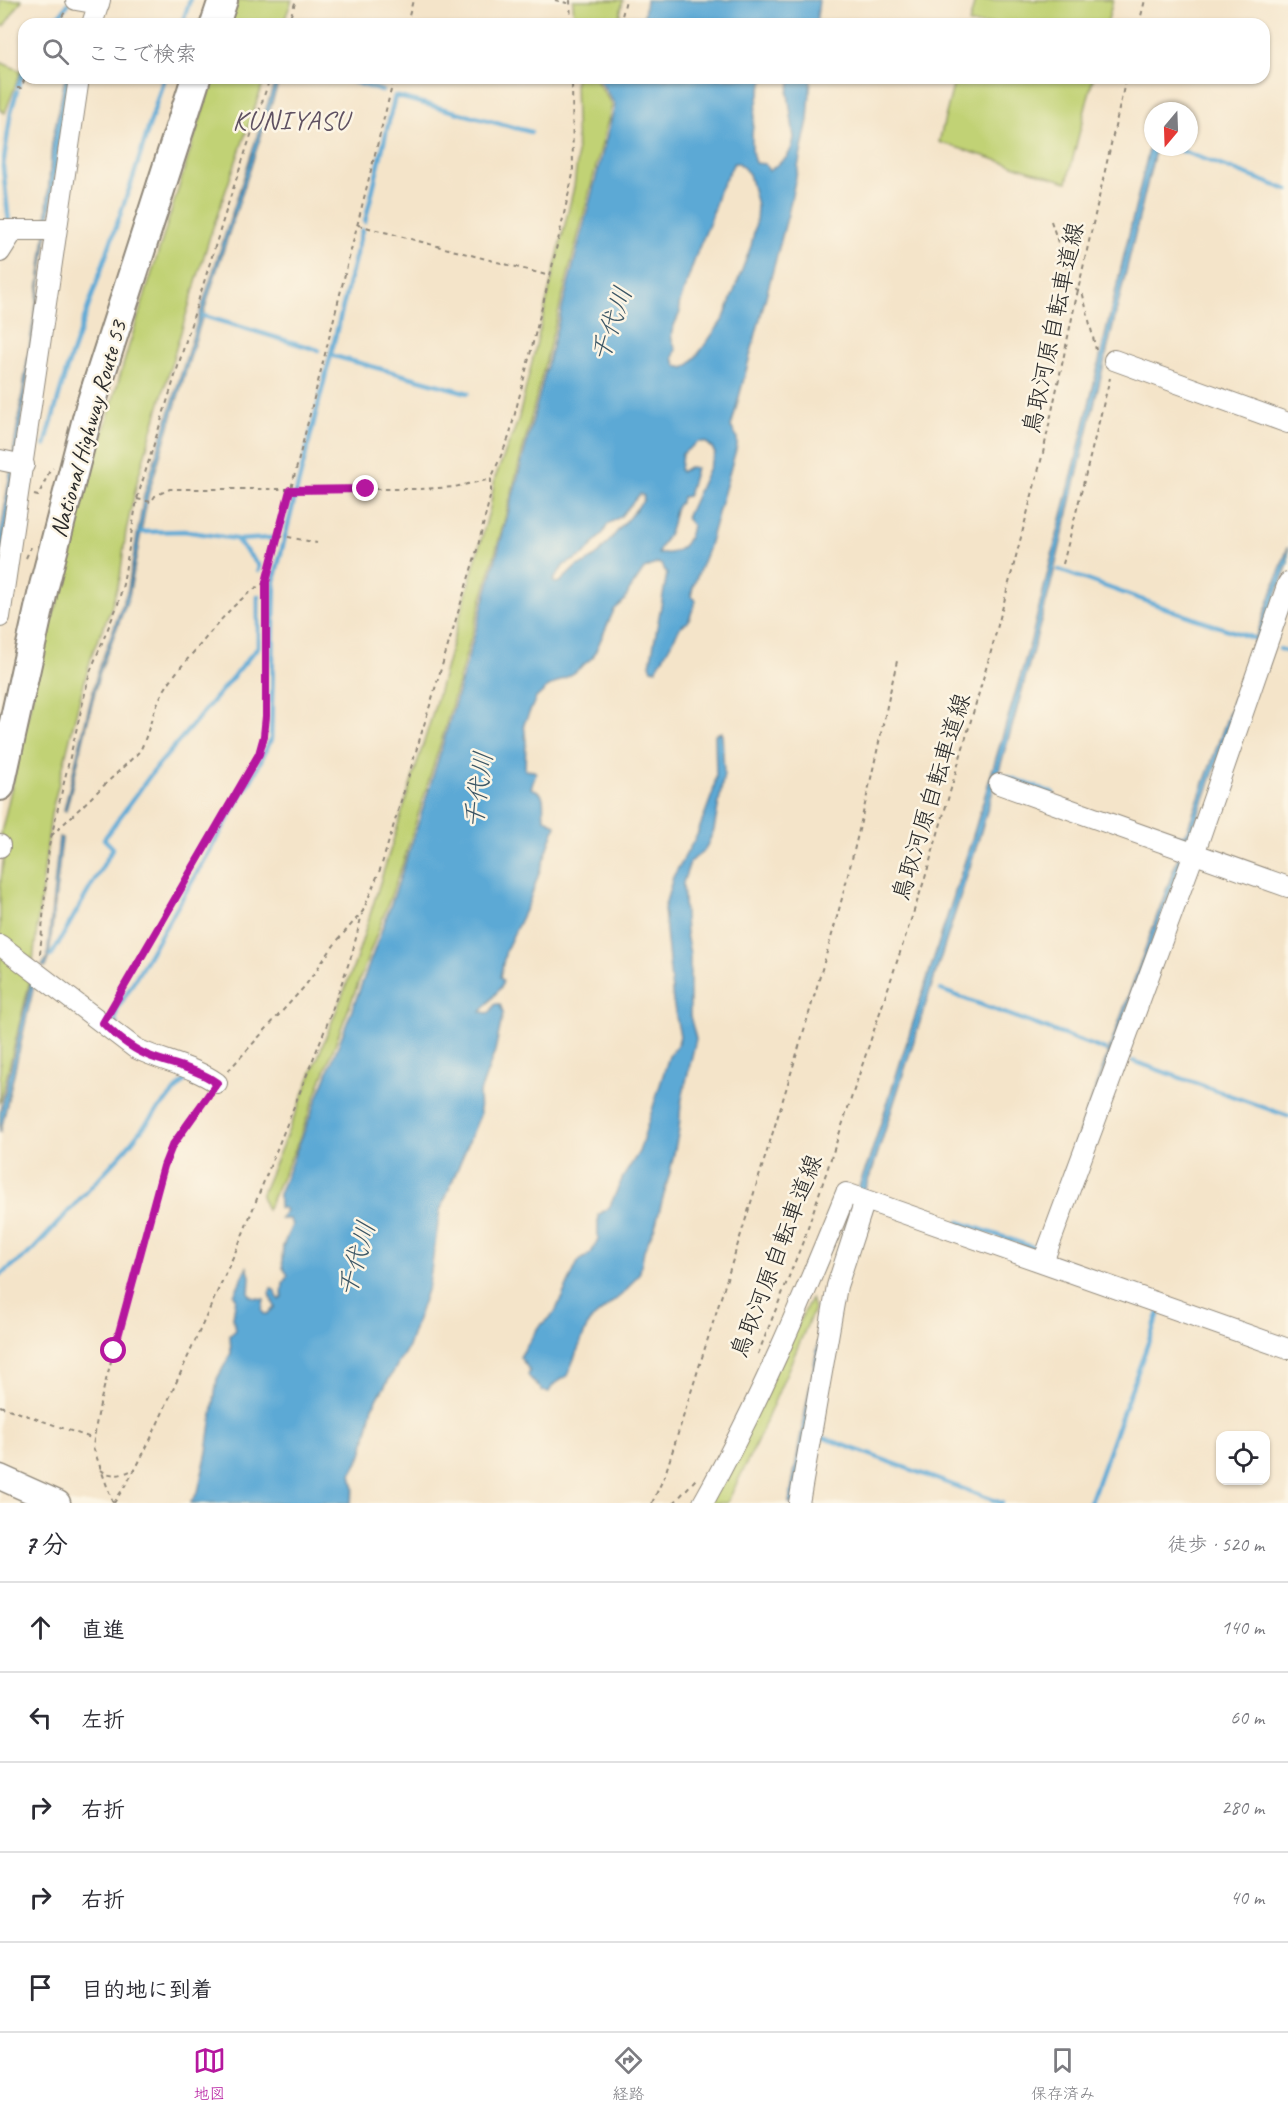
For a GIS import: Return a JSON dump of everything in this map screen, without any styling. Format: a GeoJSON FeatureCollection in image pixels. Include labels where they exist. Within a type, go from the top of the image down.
{"type":"FeatureCollection","features":[{"type":"Feature","properties":{"kind":"highway"},"geometry":{"type":"LineString","coordinates":[[216,18],[223,0]]}},
{"type":"Feature","properties":{"kind":"highway","name":"National Highway Route 53"},"geometry":{"type":"LineString","coordinates":[[0,786],[44,585],[90,407],[194,84]]}},
{"type":"Feature","properties":{"kind":"main road"},"geometry":{"type":"LineString","coordinates":[[0,1477],[58,1503]]}},
{"type":"Feature","properties":{"kind":"street"},"geometry":{"type":"LineString","coordinates":[[76,0],[99,2],[94,18]]}},
{"type":"Feature","properties":{"kind":"street"},"geometry":{"type":"LineString","coordinates":[[0,617],[20,493],[78,84]]}},
{"type":"Feature","properties":{"kind":"street"},"geometry":{"type":"LineString","coordinates":[[0,252],[7,230],[56,230]]}},
{"type":"Feature","properties":{"kind":"street"},"geometry":{"type":"LineString","coordinates":[[1114,360],[1288,423]]}},
{"type":"Feature","properties":{"kind":"street"},"geometry":{"type":"LineString","coordinates":[[0,460],[24,465]]}},
{"type":"Feature","properties":{"kind":"street"},"geometry":{"type":"LineString","coordinates":[[1043,1262],[1194,854],[1288,583]]}},
{"type":"Feature","properties":{"kind":"street"},"geometry":{"type":"LineString","coordinates":[[999,784],[1288,887]]}},
{"type":"Feature","properties":{"kind":"street"},"geometry":{"type":"LineString","coordinates":[[0,945],[135,1048],[150,1056],[209,1077],[217,1083]]}},
{"type":"Feature","properties":{"kind":"street"},"geometry":{"type":"LineString","coordinates":[[703,1503],[766,1382],[846,1193],[1288,1349]]}},
{"type":"Feature","properties":{"kind":"street"},"geometry":{"type":"LineString","coordinates":[[799,1503],[837,1286],[865,1200]]}},
{"type":"Feature","properties":{"kind":"path"},"geometry":{"type":"LineString","coordinates":[[290,18],[296,0]]}},
{"type":"Feature","properties":{"kind":"path"},"geometry":{"type":"LineString","coordinates":[[408,18],[413,0]]}},
{"type":"Feature","properties":{"kind":"path"},"geometry":{"type":"LineString","coordinates":[[555,0],[571,2],[571,18]]}},
{"type":"Feature","properties":{"kind":"path"},"geometry":{"type":"LineString","coordinates":[[622,18],[626,0]]}},
{"type":"Feature","properties":{"kind":"path"},"geometry":{"type":"LineString","coordinates":[[1140,18],[1145,0]]}},
{"type":"Feature","properties":{"kind":"path"},"geometry":{"type":"LineString","coordinates":[[18,88],[21,88],[23,84]]}},
{"type":"Feature","properties":{"kind":"path"},"geometry":{"type":"LineString","coordinates":[[34,970],[39,958],[42,936],[51,836],[90,672],[110,625],[123,584],[137,499],[230,198],[268,84]]}},
{"type":"Feature","properties":{"kind":"path"},"geometry":{"type":"LineString","coordinates":[[103,1023],[259,754],[266,716],[266,582],[393,84]]}},
{"type":"Feature","properties":{"kind":"path"},"geometry":{"type":"LineString","coordinates":[[113,1503],[136,1468],[185,1359],[212,1307],[288,1122],[352,954],[363,911],[381,867],[477,550],[490,502],[491,479],[509,437],[550,276],[573,174],[572,84]]}},
{"type":"Feature","properties":{"kind":"path","name":"鳥取河原自転車道線"},"geometry":{"type":"LineString","coordinates":[[756,1358],[804,1239],[925,878],[992,648],[1043,453],[1125,84]]}},
{"type":"Feature","properties":{"kind":"path"},"geometry":{"type":"LineString","coordinates":[[1051,221],[1072,285],[1083,295],[1096,350]]}},
{"type":"Feature","properties":{"kind":"path"},"geometry":{"type":"LineString","coordinates":[[358,225],[550,276]]}},
{"type":"Feature","properties":{"kind":"path"},"geometry":{"type":"LineString","coordinates":[[1063,564],[1114,360]]}},
{"type":"Feature","properties":{"kind":"path"},"geometry":{"type":"LineString","coordinates":[[20,493],[39,496],[50,470],[59,463]]}},
{"type":"Feature","properties":{"kind":"path"},"geometry":{"type":"LineString","coordinates":[[137,499],[151,502],[155,496],[170,489],[421,489],[454,487],[491,479]]}},
{"type":"Feature","properties":{"kind":"path"},"geometry":{"type":"LineString","coordinates":[[279,535],[317,543]]}},
{"type":"Feature","properties":{"kind":"path"},"geometry":{"type":"LineString","coordinates":[[51,836],[140,751],[155,710],[174,674],[231,607],[266,582]]}},
{"type":"Feature","properties":{"kind":"path"},"geometry":{"type":"LineString","coordinates":[[652,1503],[668,1464],[744,1228],[802,1037],[863,814],[897,661]]}},
{"type":"Feature","properties":{"kind":"path"},"geometry":{"type":"LineString","coordinates":[[113,1503],[93,1447],[94,1440],[101,1399],[164,1166],[172,1146],[217,1083],[305,986],[337,941],[363,911]]}},
{"type":"Feature","properties":{"kind":"path"},"geometry":{"type":"LineString","coordinates":[[0,1406],[94,1440]]}},
{"type":"Feature","properties":{"kind":"path"},"geometry":{"type":"LineString","coordinates":[[100,1470],[115,1476],[136,1468]]}},
{"type":"Feature","properties":{"kind":"path"},"geometry":{"type":"LineString","coordinates":[[674,1503],[696,1479]]}},
{"type":"Feature","properties":{"kind":"green space"},"geometry":{"type":"Polygon","coordinates":[[[0,0],[22,0],[4,26],[0,25],[0,0]]]}},
{"type":"Feature","properties":{"kind":"green space"},"geometry":{"type":"Polygon","coordinates":[[[238,0],[292,0],[285,18],[232,18],[238,0]]]}},
{"type":"Feature","properties":{"kind":"green space"},"geometry":{"type":"Polygon","coordinates":[[[573,0],[623,0],[619,18],[574,18],[573,0]]]}},
{"type":"Feature","properties":{"kind":"green space"},"geometry":{"type":"Polygon","coordinates":[[[975,0],[1113,0],[1108,18],[970,18],[975,0]]]}},
{"type":"Feature","properties":{"kind":"green space"},"geometry":{"type":"Polygon","coordinates":[[[0,62],[18,70],[18,79],[5,113],[0,110],[0,62]]]}},
{"type":"Feature","properties":{"kind":"green space"},"geometry":{"type":"Polygon","coordinates":[[[211,84],[263,84],[210,236],[174,355],[138,478],[126,531],[120,578],[110,611],[93,651],[81,694],[51,814],[33,961],[0,940],[0,887],[5,846],[1,834],[47,631],[64,586],[72,537],[211,84]]]}},
{"type":"Feature","properties":{"kind":"green space"},"geometry":{"type":"Polygon","coordinates":[[[575,84],[599,84],[612,105],[504,522],[444,732],[404,860],[378,931],[296,1147],[267,1210],[261,1196],[355,963],[432,716],[490,508],[495,478],[518,421],[574,187],[577,162],[575,84]]]}},
{"type":"Feature","properties":{"kind":"green space"},"geometry":{"type":"Polygon","coordinates":[[[954,84],[1092,84],[1067,182],[939,142],[954,84]]]}},
{"type":"Feature","properties":{"kind":"green space"},"geometry":{"type":"Polygon","coordinates":[[[0,948],[32,972],[0,1104],[0,948]]]}},
{"type":"Feature","properties":{"kind":"green space"},"geometry":{"type":"Polygon","coordinates":[[[811,1298],[814,1309],[757,1442],[727,1503],[708,1503],[811,1298]]]}},
{"type":"Feature","properties":{"kind":"water"},"geometry":{"type":"Polygon","coordinates":[[[646,0],[819,0],[817,18],[643,18],[646,0]]]}},
{"type":"Feature","properties":{"kind":"water"},"geometry":{"type":"Polygon","coordinates":[[[64,84],[71,84],[62,128],[0,573],[0,539],[45,235],[52,143],[64,84]]]}},
{"type":"Feature","properties":{"kind":"water"},"geometry":{"type":"Polygon","coordinates":[[[274,84],[278,84],[214,279],[148,495],[129,596],[99,675],[66,811],[64,810],[97,674],[128,589],[144,495],[274,84]]]}},
{"type":"Feature","properties":{"kind":"water","name":"千代川"},"geometry":{"type":"Polygon","coordinates":[[[602,84],[763,84],[756,108],[752,144],[755,163],[765,164],[769,171],[787,157],[792,147],[794,138],[788,93],[790,84],[811,84],[808,120],[788,214],[731,427],[737,437],[737,446],[708,549],[693,587],[691,596],[696,601],[688,622],[681,626],[656,670],[652,669],[650,665],[667,574],[662,565],[658,563],[644,569],[625,600],[614,610],[593,657],[574,673],[547,688],[536,698],[524,724],[525,770],[536,773],[531,788],[542,796],[544,818],[556,825],[529,902],[506,950],[500,977],[503,981],[501,987],[481,1012],[488,1013],[495,1004],[500,1004],[503,1013],[495,1051],[479,1095],[480,1115],[440,1211],[429,1284],[408,1347],[373,1406],[362,1455],[351,1474],[354,1489],[350,1503],[190,1503],[198,1492],[207,1452],[217,1379],[231,1353],[230,1335],[235,1331],[233,1317],[236,1298],[234,1295],[247,1267],[250,1276],[249,1294],[252,1297],[264,1299],[262,1311],[264,1314],[275,1307],[269,1294],[271,1288],[279,1300],[282,1297],[283,1283],[288,1275],[283,1268],[283,1246],[292,1225],[289,1219],[280,1219],[286,1210],[279,1208],[279,1194],[371,961],[420,818],[498,552],[615,105],[602,84]],[[734,163],[719,191],[679,305],[680,312],[672,330],[676,349],[673,358],[677,366],[684,368],[689,365],[724,318],[751,246],[757,205],[749,174],[739,163],[734,163]],[[698,442],[682,454],[681,472],[689,467],[696,468],[688,496],[682,497],[676,507],[671,528],[658,554],[672,552],[682,547],[691,532],[692,525],[686,518],[715,454],[709,444],[698,442]],[[640,494],[620,517],[608,524],[584,555],[564,565],[553,581],[555,583],[560,582],[577,566],[586,563],[599,553],[643,501],[644,496],[640,494]]]}},
{"type":"Feature","properties":{"kind":"water"},"geometry":{"type":"Polygon","coordinates":[[[1147,156],[1154,156],[1050,588],[976,848],[873,1168],[857,1209],[795,1503],[789,1503],[817,1350],[840,1248],[972,839],[1031,640],[1147,156]]]}},
{"type":"Feature","properties":{"kind":"water"},"geometry":{"type":"Polygon","coordinates":[[[1288,547],[1288,563],[1189,841],[1185,836],[1288,547]]]}},
{"type":"Feature","properties":{"kind":"water"},"geometry":{"type":"Polygon","coordinates":[[[722,732],[724,774],[714,830],[705,850],[690,862],[683,883],[686,934],[690,954],[690,1016],[696,1039],[681,1103],[679,1130],[670,1172],[655,1227],[644,1250],[640,1272],[626,1291],[589,1322],[567,1376],[553,1385],[549,1392],[543,1391],[528,1375],[530,1371],[520,1357],[537,1329],[555,1312],[578,1262],[591,1253],[598,1239],[598,1215],[609,1208],[623,1177],[639,1152],[669,1056],[677,1046],[680,1036],[673,1002],[664,909],[673,877],[697,835],[713,792],[716,776],[715,734],[722,732]]]}},
{"type":"Feature","properties":{"kind":"water"},"geometry":{"type":"Polygon","coordinates":[[[59,837],[62,838],[49,957],[45,967],[42,966],[47,958],[59,837]]]}},
{"type":"Feature","properties":{"kind":"water"},"geometry":{"type":"Polygon","coordinates":[[[1178,857],[1183,859],[1039,1245],[1178,857]]]}},
{"type":"Feature","properties":{"kind":"water"},"geometry":{"type":"Polygon","coordinates":[[[35,981],[0,1133],[0,1114],[31,982],[35,981]]]}},
{"type":"Feature","properties":{"kind":"waterway"},"geometry":{"type":"LineString","coordinates":[[184,18],[190,0]]}},
{"type":"Feature","properties":{"kind":"waterway"},"geometry":{"type":"LineString","coordinates":[[58,18],[68,4]]}},
{"type":"Feature","properties":{"kind":"waterway"},"geometry":{"type":"LineString","coordinates":[[45,445],[67,368],[134,175],[162,84]]}},
{"type":"Feature","properties":{"kind":"waterway"},"geometry":{"type":"LineString","coordinates":[[360,84],[382,91]]}},
{"type":"Feature","properties":{"kind":"waterway"},"geometry":{"type":"LineString","coordinates":[[9,224],[3,166],[11,112],[17,91]]}},
{"type":"Feature","properties":{"kind":"waterway"},"geometry":{"type":"LineString","coordinates":[[365,222],[395,96],[531,132]]}},
{"type":"Feature","properties":{"kind":"waterway"},"geometry":{"type":"LineString","coordinates":[[1195,156],[1288,190]]}},
{"type":"Feature","properties":{"kind":"waterway"},"geometry":{"type":"LineString","coordinates":[[117,1024],[115,1022],[117,1010],[255,773],[271,739],[275,577],[362,230]]}},
{"type":"Feature","properties":{"kind":"waterway"},"geometry":{"type":"LineString","coordinates":[[204,316],[318,350]]}},
{"type":"Feature","properties":{"kind":"waterway"},"geometry":{"type":"LineString","coordinates":[[334,356],[468,393]]}},
{"type":"Feature","properties":{"kind":"waterway"},"geometry":{"type":"LineString","coordinates":[[141,532],[184,531],[236,539],[259,566],[258,571]]}},
{"type":"Feature","properties":{"kind":"waterway"},"geometry":{"type":"LineString","coordinates":[[238,540],[271,538]]}},
{"type":"Feature","properties":{"kind":"waterway"},"geometry":{"type":"LineString","coordinates":[[1059,570],[1253,638]]}},
{"type":"Feature","properties":{"kind":"waterway"},"geometry":{"type":"LineString","coordinates":[[51,956],[113,848],[104,839],[152,773],[258,647],[258,596]]}},
{"type":"Feature","properties":{"kind":"waterway"},"geometry":{"type":"LineString","coordinates":[[1280,649],[1288,652]]}},
{"type":"Feature","properties":{"kind":"waterway"},"geometry":{"type":"LineString","coordinates":[[1003,775],[1053,793]]}},
{"type":"Feature","properties":{"kind":"waterway"},"geometry":{"type":"LineString","coordinates":[[1138,823],[1179,837],[1183,836]]}},
{"type":"Feature","properties":{"kind":"waterway"},"geometry":{"type":"LineString","coordinates":[[941,990],[1105,1050]]}},
{"type":"Feature","properties":{"kind":"waterway"},"geometry":{"type":"LineString","coordinates":[[1133,1061],[1288,1116]]}},
{"type":"Feature","properties":{"kind":"waterway"},"geometry":{"type":"LineString","coordinates":[[0,1275],[32,1251],[125,1150],[188,1077]]}},
{"type":"Feature","properties":{"kind":"waterway"},"geometry":{"type":"LineString","coordinates":[[959,1222],[1035,1248],[1038,1245]]}},
{"type":"Feature","properties":{"kind":"waterway"},"geometry":{"type":"LineString","coordinates":[[1090,1503],[1160,1310]]}},
{"type":"Feature","properties":{"kind":"waterway"},"geometry":{"type":"LineString","coordinates":[[816,1435],[1002,1503]]}},
{"type":"Feature","properties":{"kind":"district","name":"KUNIYASU"},"geometry":{"type":"Point","coordinates":[291,120]}},
{"type":"Feature","properties":{"kind":"route"},"geometry":{"type":"LineString","coordinates":[[114,1351],[164,1166],[172,1146],[217,1083],[209,1077],[150,1056],[118,1037],[103,1023],[259,754],[266,716],[266,582],[290,490],[366,489]]}}]}
